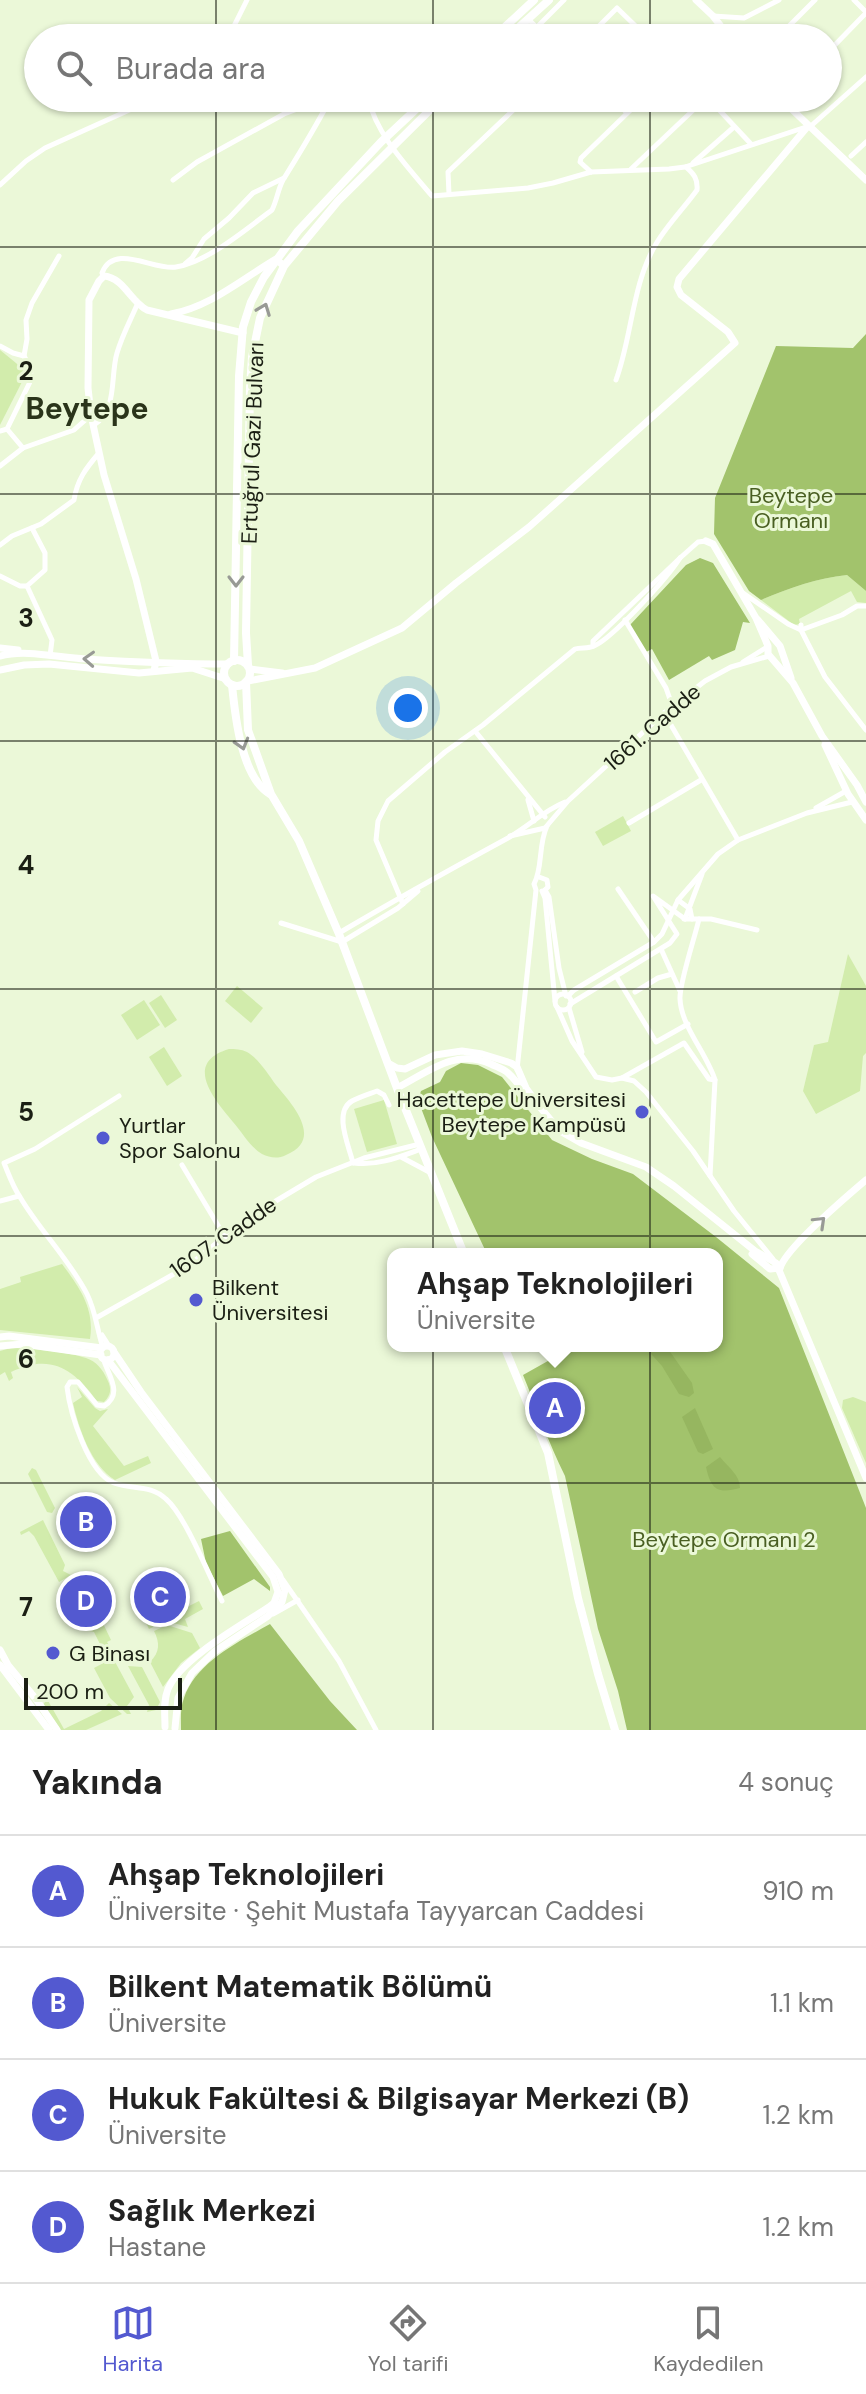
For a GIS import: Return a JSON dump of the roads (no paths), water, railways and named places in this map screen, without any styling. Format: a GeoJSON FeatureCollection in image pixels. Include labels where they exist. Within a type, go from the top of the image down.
{"type":"FeatureCollection","features":[{"type":"Feature","properties":{"kind":"main road"},"geometry":{"type":"LineString","coordinates":[[508,24],[534,0]]}},
{"type":"Feature","properties":{"kind":"main road"},"geometry":{"type":"LineString","coordinates":[[522,24],[549,0]]}},
{"type":"Feature","properties":{"kind":"main road","name":"Ertuğrul Gazi Bulvarı"},"geometry":{"type":"LineString","coordinates":[[231,662],[239,403],[243,333],[251,302],[276,259],[298,231],[413,112]]}},
{"type":"Feature","properties":{"kind":"main road","name":"Ertuğrul Gazi Bulvarı"},"geometry":{"type":"LineString","coordinates":[[249,667],[247,586],[252,357],[260,318],[284,266],[338,201],[427,112]]}},
{"type":"Feature","properties":{"kind":"main road"},"geometry":{"type":"LineString","coordinates":[[271,794],[263,790],[245,755],[224,671],[231,662],[241,660],[249,667],[248,730],[271,794],[299,841],[340,938],[462,1248]]}},
{"type":"Feature","properties":{"kind":"main road"},"geometry":{"type":"LineString","coordinates":[[229,682],[241,686],[247,682]]}},
{"type":"Feature","properties":{"kind":"main road"},"geometry":{"type":"LineString","coordinates":[[506,1352],[548,1453],[578,1598],[613,1730]]}},
{"type":"Feature","properties":{"kind":"street"},"geometry":{"type":"LineString","coordinates":[[235,24],[247,0]]}},
{"type":"Feature","properties":{"kind":"street"},"geometry":{"type":"LineString","coordinates":[[540,24],[564,0]]}},
{"type":"Feature","properties":{"kind":"street"},"geometry":{"type":"LineString","coordinates":[[713,16],[744,18],[779,0]]}},
{"type":"Feature","properties":{"kind":"street"},"geometry":{"type":"LineString","coordinates":[[791,24],[815,0]]}},
{"type":"Feature","properties":{"kind":"street"},"geometry":{"type":"LineString","coordinates":[[842,38],[866,13],[854,0]]}},
{"type":"Feature","properties":{"kind":"street"},"geometry":{"type":"LineString","coordinates":[[700,1],[719,24]]}},
{"type":"Feature","properties":{"kind":"street"},"geometry":{"type":"LineString","coordinates":[[601,24],[617,8],[633,24]]}},
{"type":"Feature","properties":{"kind":"street"},"geometry":{"type":"LineString","coordinates":[[528,19],[534,24]]}},
{"type":"Feature","properties":{"kind":"street"},"geometry":{"type":"LineString","coordinates":[[842,99],[866,77]]}},
{"type":"Feature","properties":{"kind":"street"},"geometry":{"type":"LineString","coordinates":[[0,185],[45,148],[123,112]]}},
{"type":"Feature","properties":{"kind":"street"},"geometry":{"type":"LineString","coordinates":[[173,180],[197,162],[289,112]]}},
{"type":"Feature","properties":{"kind":"street"},"geometry":{"type":"LineString","coordinates":[[104,276],[104,267],[115,259],[148,261],[174,268],[204,259],[272,210],[285,178],[323,112]]}},
{"type":"Feature","properties":{"kind":"street"},"geometry":{"type":"LineString","coordinates":[[371,112],[386,138],[432,196],[528,188],[591,172],[688,166],[808,126],[828,112]]}},
{"type":"Feature","properties":{"kind":"street"},"geometry":{"type":"LineString","coordinates":[[449,194],[448,172],[511,112]]}},
{"type":"Feature","properties":{"kind":"street"},"geometry":{"type":"LineString","coordinates":[[630,170],[692,112]]}},
{"type":"Feature","properties":{"kind":"street"},"geometry":{"type":"LineString","coordinates":[[720,112],[751,144]]}},
{"type":"Feature","properties":{"kind":"street"},"geometry":{"type":"LineString","coordinates":[[795,112],[866,180]]}},
{"type":"Feature","properties":{"kind":"street"},"geometry":{"type":"LineString","coordinates":[[591,172],[580,162],[581,158],[627,113]]}},
{"type":"Feature","properties":{"kind":"street"},"geometry":{"type":"LineString","coordinates":[[247,682],[315,668],[402,628],[529,527],[735,343],[728,332],[681,295],[677,287],[679,279],[808,126]]}},
{"type":"Feature","properties":{"kind":"street"},"geometry":{"type":"LineString","coordinates":[[688,166],[734,127]]}},
{"type":"Feature","properties":{"kind":"street"},"geometry":{"type":"LineString","coordinates":[[851,156],[866,142]]}},
{"type":"Feature","properties":{"kind":"street"},"geometry":{"type":"LineString","coordinates":[[616,380],[638,293],[656,244],[697,190],[698,182],[688,166]]}},
{"type":"Feature","properties":{"kind":"street"},"geometry":{"type":"LineString","coordinates":[[184,265],[204,239],[253,193],[285,178]]}},
{"type":"Feature","properties":{"kind":"street"},"geometry":{"type":"LineString","coordinates":[[23,448],[3,430],[30,382],[31,369],[24,356],[26,320],[32,303],[59,256]]}},
{"type":"Feature","properties":{"kind":"street"},"geometry":{"type":"LineString","coordinates":[[169,314],[203,304],[276,259],[284,266]]}},
{"type":"Feature","properties":{"kind":"street"},"geometry":{"type":"LineString","coordinates":[[104,276],[116,279],[137,305],[147,310],[243,333]]}},
{"type":"Feature","properties":{"kind":"street"},"geometry":{"type":"LineString","coordinates":[[104,276],[89,300],[88,388],[91,415],[104,475],[136,579],[156,661],[154,671]]}},
{"type":"Feature","properties":{"kind":"street"},"geometry":{"type":"LineString","coordinates":[[93,425],[102,419],[108,406],[117,352],[137,305]]}},
{"type":"Feature","properties":{"kind":"street"},"geometry":{"type":"LineString","coordinates":[[0,346],[24,356]]}},
{"type":"Feature","properties":{"kind":"street"},"geometry":{"type":"LineString","coordinates":[[0,466],[23,448],[69,433],[91,415]]}},
{"type":"Feature","properties":{"kind":"street"},"geometry":{"type":"LineString","coordinates":[[0,545],[52,517],[74,500],[83,470],[100,452]]}},
{"type":"Feature","properties":{"kind":"street"},"geometry":{"type":"LineString","coordinates":[[0,576],[20,586],[27,586],[45,570],[45,553],[32,528]]}},
{"type":"Feature","properties":{"kind":"street"},"geometry":{"type":"LineString","coordinates":[[593,646],[593,641],[698,542],[713,544],[822,736],[852,802],[866,820]]}},
{"type":"Feature","properties":{"kind":"street"},"geometry":{"type":"LineString","coordinates":[[401,901],[376,840],[375,830],[388,801],[575,649],[593,646],[625,620],[680,558]]}},
{"type":"Feature","properties":{"kind":"street"},"geometry":{"type":"LineString","coordinates":[[27,586],[52,640],[49,660]]}},
{"type":"Feature","properties":{"kind":"street"},"geometry":{"type":"LineString","coordinates":[[742,592],[788,624],[801,627],[842,615],[857,606],[866,606]]}},
{"type":"Feature","properties":{"kind":"street"},"geometry":{"type":"LineString","coordinates":[[625,620],[666,688],[672,705]]}},
{"type":"Feature","properties":{"kind":"street"},"geometry":{"type":"LineString","coordinates":[[801,627],[825,677],[866,730]]}},
{"type":"Feature","properties":{"kind":"street"},"geometry":{"type":"LineString","coordinates":[[0,648],[18,650],[24,665]]}},
{"type":"Feature","properties":{"kind":"street","name":"1661. Cadde"},"geometry":{"type":"LineString","coordinates":[[510,836],[543,829],[568,801],[672,705],[705,681],[772,648]]}},
{"type":"Feature","properties":{"kind":"street"},"geometry":{"type":"LineString","coordinates":[[0,656],[22,654],[125,672],[192,668],[229,682]]}},
{"type":"Feature","properties":{"kind":"street"},"geometry":{"type":"LineString","coordinates":[[0,670],[49,660],[231,662]]}},
{"type":"Feature","properties":{"kind":"street"},"geometry":{"type":"LineString","coordinates":[[249,667],[292,673]]}},
{"type":"Feature","properties":{"kind":"street"},"geometry":{"type":"LineString","coordinates":[[664,713],[738,840]]}},
{"type":"Feature","properties":{"kind":"street"},"geometry":{"type":"LineString","coordinates":[[475,731],[547,820],[539,855]]}},
{"type":"Feature","properties":{"kind":"street"},"geometry":{"type":"LineString","coordinates":[[556,1004],[560,995],[567,996],[654,942],[662,934],[678,900],[718,854],[738,840],[807,813],[865,799],[822,736]]}},
{"type":"Feature","properties":{"kind":"street"},"geometry":{"type":"LineString","coordinates":[[629,823],[701,780]]}},
{"type":"Feature","properties":{"kind":"street"},"geometry":{"type":"LineString","coordinates":[[807,813],[859,787]]}},
{"type":"Feature","properties":{"kind":"street"},"geometry":{"type":"LineString","coordinates":[[527,795],[538,828],[539,877],[534,884],[549,897],[559,968],[583,1057]]}},
{"type":"Feature","properties":{"kind":"street","name":"1661. Cadde"},"geometry":{"type":"LineString","coordinates":[[340,938],[426,883],[568,801]]}},
{"type":"Feature","properties":{"kind":"street"},"geometry":{"type":"LineString","coordinates":[[688,919],[704,870]]}},
{"type":"Feature","properties":{"kind":"street"},"geometry":{"type":"LineString","coordinates":[[509,1074],[514,1066],[518,1045],[541,890],[548,885],[547,880],[539,877]]}},
{"type":"Feature","properties":{"kind":"street"},"geometry":{"type":"LineString","coordinates":[[618,889],[654,942]]}},
{"type":"Feature","properties":{"kind":"street"},"geometry":{"type":"LineString","coordinates":[[541,890],[545,898],[556,1004],[572,1041],[596,1077],[622,1078],[684,1043],[709,1079],[715,1080]]}},
{"type":"Feature","properties":{"kind":"street"},"geometry":{"type":"LineString","coordinates":[[556,1004],[563,1010],[570,1006],[661,949],[677,934],[653,896],[688,919]]}},
{"type":"Feature","properties":{"kind":"street"},"geometry":{"type":"LineString","coordinates":[[678,900],[690,909]]}},
{"type":"Feature","properties":{"kind":"street"},"geometry":{"type":"LineString","coordinates":[[672,915],[711,919],[757,930]]}},
{"type":"Feature","properties":{"kind":"street"},"geometry":{"type":"LineString","coordinates":[[699,919],[680,992],[681,1007],[715,1080],[710,1177]]}},
{"type":"Feature","properties":{"kind":"street"},"geometry":{"type":"LineString","coordinates":[[281,923],[340,938]]}},
{"type":"Feature","properties":{"kind":"street"},"geometry":{"type":"LineString","coordinates":[[661,949],[680,992]]}},
{"type":"Feature","properties":{"kind":"street"},"geometry":{"type":"LineString","coordinates":[[635,992],[658,978],[672,974]]}},
{"type":"Feature","properties":{"kind":"street"},"geometry":{"type":"LineString","coordinates":[[616,976],[656,1042],[688,1024]]}},
{"type":"Feature","properties":{"kind":"street"},"geometry":{"type":"LineString","coordinates":[[396,1084],[398,1074],[435,1055],[472,1051],[514,1066],[539,1106],[567,1136],[653,1172],[778,1266]]}},
{"type":"Feature","properties":{"kind":"street"},"geometry":{"type":"LineString","coordinates":[[396,1084],[460,1058],[483,1061],[509,1074],[563,1138],[646,1173],[770,1269],[778,1266],[866,1180]]}},
{"type":"Feature","properties":{"kind":"street"},"geometry":{"type":"LineString","coordinates":[[388,1063],[405,1069]]}},
{"type":"Feature","properties":{"kind":"street"},"geometry":{"type":"LineString","coordinates":[[622,1078],[634,1081],[646,1092],[778,1266],[866,1478]]}},
{"type":"Feature","properties":{"kind":"street"},"geometry":{"type":"LineString","coordinates":[[353,1163],[342,1118],[344,1109],[352,1101],[377,1091],[384,1095],[389,1105]]}},
{"type":"Feature","properties":{"kind":"street"},"geometry":{"type":"LineString","coordinates":[[119,1096],[35,1149],[4,1163],[19,1196],[79,1280],[96,1318],[96,1328],[114,1388],[113,1398],[104,1406],[97,1405],[78,1382],[70,1382],[67,1387],[74,1422],[94,1464],[113,1482],[151,1489],[167,1499],[179,1514],[222,1601]]}},
{"type":"Feature","properties":{"kind":"street","name":"1607. Cadde"},"geometry":{"type":"LineString","coordinates":[[353,1163],[373,1164],[420,1146]]}},
{"type":"Feature","properties":{"kind":"street","name":"1607. Cadde"},"geometry":{"type":"LineString","coordinates":[[96,1318],[188,1266],[249,1217],[291,1191],[331,1170],[420,1146]]}},
{"type":"Feature","properties":{"kind":"street"},"geometry":{"type":"LineString","coordinates":[[400,1156],[431,1173]]}},
{"type":"Feature","properties":{"kind":"street"},"geometry":{"type":"LineString","coordinates":[[182,1165],[225,1237]]}},
{"type":"Feature","properties":{"kind":"street"},"geometry":{"type":"LineString","coordinates":[[0,1201],[19,1196]]}},
{"type":"Feature","properties":{"kind":"street"},"geometry":{"type":"LineString","coordinates":[[0,1337],[106,1353],[141,1392],[289,1587],[347,1675],[376,1730]]}},
{"type":"Feature","properties":{"kind":"street"},"geometry":{"type":"LineString","coordinates":[[0,1346],[23,1344],[106,1353],[273,1577],[278,1592],[274,1603],[216,1641],[173,1680],[166,1696],[164,1728]]}},
{"type":"Feature","properties":{"kind":"street"},"geometry":{"type":"LineString","coordinates":[[268,1616],[284,1597],[282,1579]]}},
{"type":"Feature","properties":{"kind":"street"},"geometry":{"type":"LineString","coordinates":[[175,1729],[178,1698],[192,1673],[226,1643],[298,1600]]}},
{"type":"Feature","properties":{"kind":"street"},"geometry":{"type":"LineString","coordinates":[[0,1650],[57,1730]]}},
{"type":"Feature","properties":{"kind":"street"},"geometry":{"type":"LineString","coordinates":[[0,1665],[49,1730]]}},
{"type":"Feature","properties":{"kind":"street"},"geometry":{"type":"LineString","coordinates":[[164,1728],[170,1725],[175,1729]]}},
{"type":"Feature","properties":{"kind":"place","name":"Hacettepe Üniversitesi Beytepe Kampüsü"},"geometry":{"type":"Point","coordinates":[642,1112]}},
{"type":"Feature","properties":{"kind":"place","name":"Yurtlar Spor Salonu"},"geometry":{"type":"Point","coordinates":[103,1138]}},
{"type":"Feature","properties":{"kind":"place","name":"Bilkent Üniversitesi"},"geometry":{"type":"Point","coordinates":[196,1300]}},
{"type":"Feature","properties":{"kind":"place","name":"Ahşap Teknolojileri"},"geometry":{"type":"Point","coordinates":[555,1408]}},
{"type":"Feature","properties":{"kind":"place","name":"Bilkent Matematik Bölümü"},"geometry":{"type":"Point","coordinates":[86,1522]}},
{"type":"Feature","properties":{"kind":"place","name":"Hukuk Fakültesi & Bilgisayar Merkezi (B)"},"geometry":{"type":"Point","coordinates":[160,1597]}},
{"type":"Feature","properties":{"kind":"place","name":"Sağlık Merkezi"},"geometry":{"type":"Point","coordinates":[86,1601]}},
{"type":"Feature","properties":{"kind":"place","name":"G Binası"},"geometry":{"type":"Point","coordinates":[53,1653]}},
{"type":"Feature","properties":{"kind":"district","name":"Beytepe"},"geometry":{"type":"Point","coordinates":[87,409]}},
{"type":"Feature","properties":{"kind":"park label","name":"Beytepe Ormanı"},"geometry":{"type":"Point","coordinates":[791,508]}},
{"type":"Feature","properties":{"kind":"park label","name":"Beytepe Ormanı 2"},"geometry":{"type":"Point","coordinates":[724,1539]}}]}
